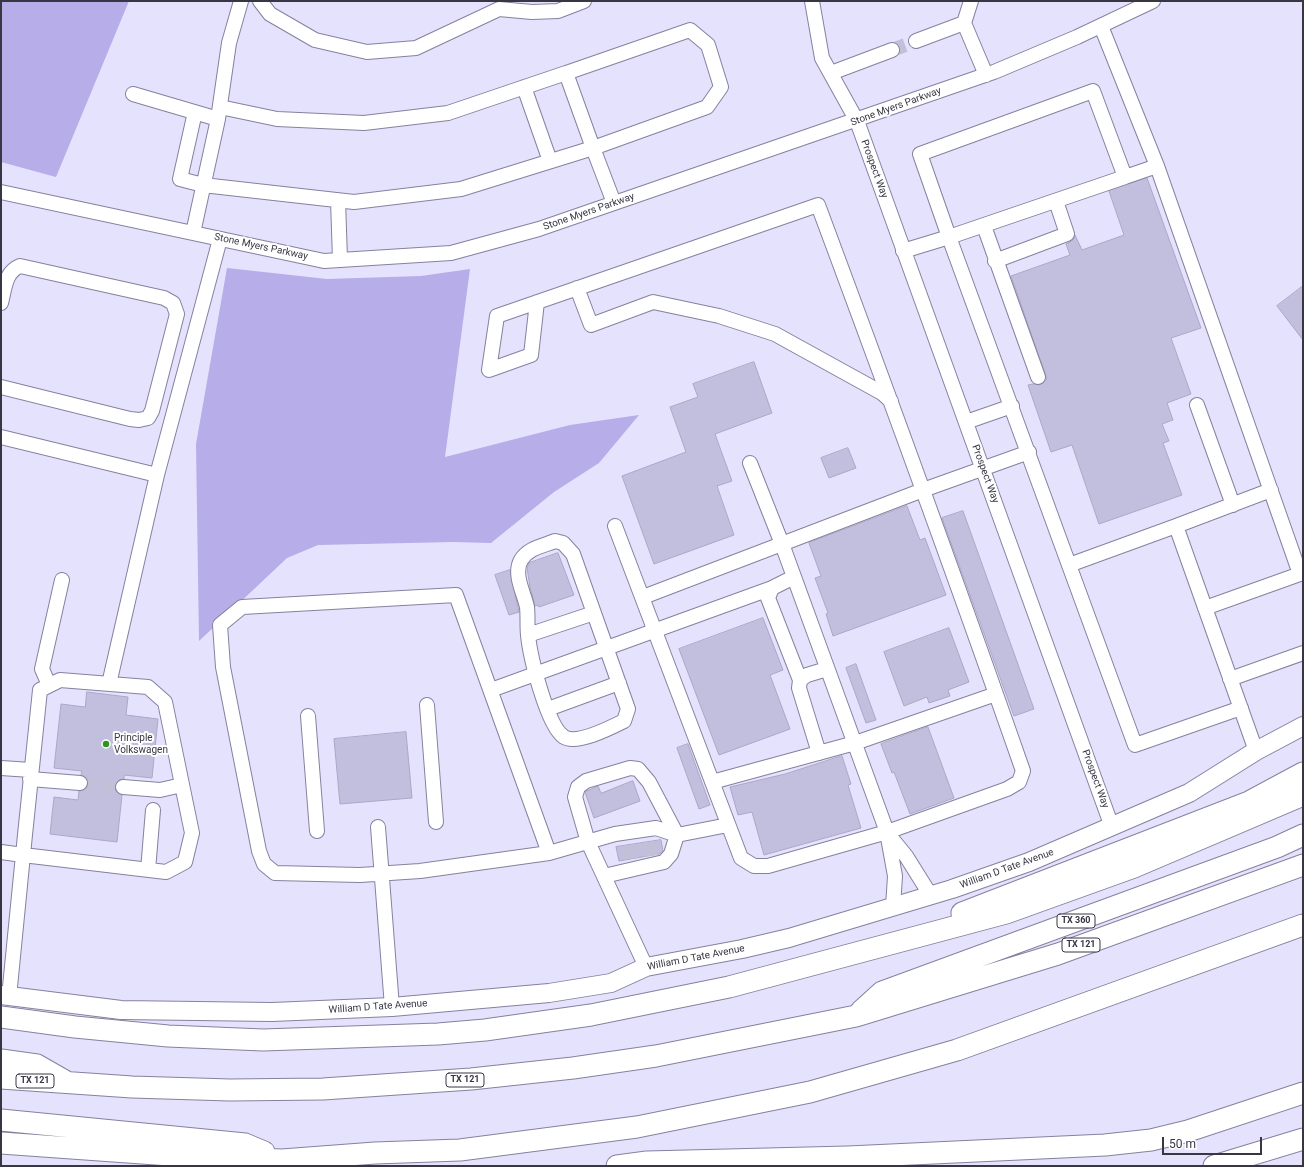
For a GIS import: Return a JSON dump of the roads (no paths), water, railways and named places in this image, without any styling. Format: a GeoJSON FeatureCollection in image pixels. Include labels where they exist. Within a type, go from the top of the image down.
{"type":"FeatureCollection","features":[{"type":"Feature","properties":{"kind":"highway"},"geometry":{"type":"LineString","coordinates":[[921,935],[931,924],[1250,802],[1303,773]]}},
{"type":"Feature","properties":{"kind":"highway"},"geometry":{"type":"LineString","coordinates":[[1,1017],[130,1033],[216,1039],[303,1040],[446,1034],[561,1020],[680,998],[771,977],[1006,913],[1127,870],[1303,795]]}},
{"type":"Feature","properties":{"kind":"highway","name":"TX 360"},"geometry":{"type":"LineString","coordinates":[[856,1016],[882,992],[1277,847],[1303,835]]}},
{"type":"Feature","properties":{"kind":"highway","name":"TX 121"},"geometry":{"type":"LineString","coordinates":[[1,1078],[69,1084],[230,1090],[322,1089],[471,1079],[573,1068],[656,1056],[856,1016],[1058,954],[1303,865]]}},
{"type":"Feature","properties":{"kind":"highway"},"geometry":{"type":"LineString","coordinates":[[1,1143],[170,1155],[282,1160],[376,1153],[460,1150],[637,1128],[810,1092],[957,1050],[1303,925]]}},
{"type":"Feature","properties":{"kind":"highway"},"geometry":{"type":"LineString","coordinates":[[1,1060],[37,1065],[69,1084]]}},
{"type":"Feature","properties":{"kind":"highway"},"geometry":{"type":"LineString","coordinates":[[617,1166],[647,1162],[848,1157],[1105,1145],[1151,1140],[1188,1131],[1303,1093]]}},
{"type":"Feature","properties":{"kind":"highway"},"geometry":{"type":"LineString","coordinates":[[1,1120],[245,1144],[282,1160]]}},
{"type":"Feature","properties":{"kind":"highway"},"geometry":{"type":"LineString","coordinates":[[1214,1166],[1303,1139]]}},
{"type":"Feature","properties":{"kind":"highway"},"geometry":{"type":"LineString","coordinates":[[958,1166],[1078,1158],[1105,1145]]}},
{"type":"Feature","properties":{"kind":"main road","name":"William D Tate Avenue"},"geometry":{"type":"LineString","coordinates":[[5,996],[121,1010],[272,1012],[392,1007],[549,993],[611,983],[646,966],[742,949],[931,896],[1029,862],[1188,793],[1256,751],[1303,726]]}},
{"type":"Feature","properties":{"kind":"street"},"geometry":{"type":"LineString","coordinates":[[193,233],[219,113],[229,43],[241,1]]}},
{"type":"Feature","properties":{"kind":"street"},"geometry":{"type":"LineString","coordinates":[[260,1],[270,14],[315,40],[367,52],[416,48],[497,5],[532,12],[558,11],[584,1]]}},
{"type":"Feature","properties":{"kind":"street","name":"Prospect Way"},"geometry":{"type":"LineString","coordinates":[[812,1],[822,58],[857,120],[1112,827]]}},
{"type":"Feature","properties":{"kind":"street"},"geometry":{"type":"LineString","coordinates":[[971,1],[964,23],[986,75]]}},
{"type":"Feature","properties":{"kind":"street","name":"Stone Myers Parkway"},"geometry":{"type":"LineString","coordinates":[[2,195],[324,261],[451,253],[539,229],[986,75],[1102,26],[1153,1]]}},
{"type":"Feature","properties":{"kind":"street"},"geometry":{"type":"LineString","coordinates":[[916,41],[964,23]]}},
{"type":"Feature","properties":{"kind":"street"},"geometry":{"type":"LineString","coordinates":[[1102,26],[1157,166],[1302,578],[1205,608]]}},
{"type":"Feature","properties":{"kind":"street"},"geometry":{"type":"LineString","coordinates":[[134,94],[195,112],[364,123],[448,113],[690,30],[708,45],[721,87],[707,107],[593,148],[461,189],[354,202],[203,185],[180,179],[195,112]]}},
{"type":"Feature","properties":{"kind":"street"},"geometry":{"type":"LineString","coordinates":[[831,72],[892,50]]}},
{"type":"Feature","properties":{"kind":"street"},"geometry":{"type":"LineString","coordinates":[[566,73],[614,204]]}},
{"type":"Feature","properties":{"kind":"street"},"geometry":{"type":"LineString","coordinates":[[524,87],[550,161]]}},
{"type":"Feature","properties":{"kind":"street"},"geometry":{"type":"LineString","coordinates":[[1125,177],[1093,91],[920,154],[1135,745],[1241,708]]}},
{"type":"Feature","properties":{"kind":"street"},"geometry":{"type":"LineString","coordinates":[[903,251],[984,226],[1157,166]]}},
{"type":"Feature","properties":{"kind":"street"},"geometry":{"type":"LineString","coordinates":[[338,200],[340,260]]}},
{"type":"Feature","properties":{"kind":"street"},"geometry":{"type":"LineString","coordinates":[[995,260],[1067,234],[1056,201]]}},
{"type":"Feature","properties":{"kind":"street"},"geometry":{"type":"LineString","coordinates":[[537,302],[531,355],[489,370],[497,316],[537,302],[577,288],[818,205],[891,401],[1023,771],[1019,782],[1007,789],[887,832],[768,866],[754,866],[741,858],[656,630],[615,526]]}},
{"type":"Feature","properties":{"kind":"street"},"geometry":{"type":"LineString","coordinates":[[984,226],[1038,377]]}},
{"type":"Feature","properties":{"kind":"street"},"geometry":{"type":"LineString","coordinates":[[109,684],[157,475],[220,239]]}},
{"type":"Feature","properties":{"kind":"street"},"geometry":{"type":"LineString","coordinates":[[1,303],[8,275],[12,269],[20,266],[164,298],[173,303],[177,314],[152,411],[148,418],[139,420],[130,419],[1,387]]}},
{"type":"Feature","properties":{"kind":"street"},"geometry":{"type":"LineString","coordinates":[[577,288],[591,325],[653,302],[719,316],[775,334],[882,393],[891,401]]}},
{"type":"Feature","properties":{"kind":"street"},"geometry":{"type":"LineString","coordinates":[[1197,405],[1233,505]]}},
{"type":"Feature","properties":{"kind":"street"},"geometry":{"type":"LineString","coordinates":[[966,422],[1012,406]]}},
{"type":"Feature","properties":{"kind":"street"},"geometry":{"type":"LineString","coordinates":[[1,437],[157,475]]}},
{"type":"Feature","properties":{"kind":"street"},"geometry":{"type":"LineString","coordinates":[[643,597],[923,490],[1029,452]]}},
{"type":"Feature","properties":{"kind":"street"},"geometry":{"type":"LineString","coordinates":[[750,463],[782,544],[887,832],[895,876],[893,907]]}},
{"type":"Feature","properties":{"kind":"street"},"geometry":{"type":"LineString","coordinates":[[1069,565],[1271,490]]}},
{"type":"Feature","properties":{"kind":"street"},"geometry":{"type":"LineString","coordinates":[[1176,526],[1256,751]]}},
{"type":"Feature","properties":{"kind":"street"},"geometry":{"type":"LineString","coordinates":[[555,541],[563,543],[573,554],[628,709],[624,721],[576,740],[565,737],[555,726],[535,674],[528,635],[527,608],[518,572],[521,560],[531,550],[555,541]]}},
{"type":"Feature","properties":{"kind":"street"},"geometry":{"type":"LineString","coordinates":[[492,690],[772,588],[794,577]]}},
{"type":"Feature","properties":{"kind":"street"},"geometry":{"type":"LineString","coordinates":[[49,685],[42,670],[62,580]]}},
{"type":"Feature","properties":{"kind":"street"},"geometry":{"type":"LineString","coordinates":[[772,588],[768,598],[800,680],[799,688],[819,753]]}},
{"type":"Feature","properties":{"kind":"street"},"geometry":{"type":"LineString","coordinates":[[549,853],[492,690],[456,595],[242,607],[220,625],[222,667],[259,851],[264,864],[275,873],[297,875],[381,874],[420,871],[549,853],[588,842],[648,836],[656,828],[677,835],[728,825]]}},
{"type":"Feature","properties":{"kind":"street"},"geometry":{"type":"LineString","coordinates":[[528,635],[594,613]]}},
{"type":"Feature","properties":{"kind":"street"},"geometry":{"type":"LineString","coordinates":[[1230,679],[1303,652]]}},
{"type":"Feature","properties":{"kind":"street"},"geometry":{"type":"LineString","coordinates":[[800,680],[807,675],[828,669]]}},
{"type":"Feature","properties":{"kind":"street"},"geometry":{"type":"LineString","coordinates":[[1,852],[23,856],[166,872],[186,862],[192,833],[165,702],[148,686],[60,680],[40,690],[30,775],[23,856],[5,996]]}},
{"type":"Feature","properties":{"kind":"street"},"geometry":{"type":"LineString","coordinates":[[548,709],[619,683]]}},
{"type":"Feature","properties":{"kind":"street"},"geometry":{"type":"LineString","coordinates":[[712,782],[854,743],[996,694]]}},
{"type":"Feature","properties":{"kind":"street"},"geometry":{"type":"LineString","coordinates":[[427,705],[436,822]]}},
{"type":"Feature","properties":{"kind":"street"},"geometry":{"type":"LineString","coordinates":[[308,716],[318,831]]}},
{"type":"Feature","properties":{"kind":"street"},"geometry":{"type":"LineString","coordinates":[[1,768],[30,775],[80,783]]}},
{"type":"Feature","properties":{"kind":"street"},"geometry":{"type":"LineString","coordinates":[[604,876],[632,864],[652,861],[664,862],[671,854],[677,835],[649,782],[638,769],[630,768],[586,781],[578,787],[575,797],[588,842],[646,966]]}},
{"type":"Feature","properties":{"kind":"street"},"geometry":{"type":"LineString","coordinates":[[123,787],[160,790],[182,785]]}},
{"type":"Feature","properties":{"kind":"street"},"geometry":{"type":"LineString","coordinates":[[148,870],[153,810]]}},
{"type":"Feature","properties":{"kind":"street"},"geometry":{"type":"LineString","coordinates":[[378,827],[392,1007]]}},
{"type":"Feature","properties":{"kind":"street"},"geometry":{"type":"LineString","coordinates":[[887,832],[906,856],[931,896]]}},
{"type":"Feature","properties":{"kind":"tunnel"},"geometry":{"type":"LineString","coordinates":[[892,50],[916,41]]}},
{"type":"Feature","properties":{"kind":"tunnel"},"geometry":{"type":"LineString","coordinates":[[80,783],[123,787]]}},
{"type":"Feature","properties":{"kind":"tunnel"},"geometry":{"type":"LineString","coordinates":[[649,842],[651,856]]}},
{"type":"Feature","properties":{"kind":"tunnel"},"geometry":{"type":"LineString","coordinates":[[629,845],[631,859]]}},
{"type":"Feature","properties":{"kind":"place","name":"Principle Volkswagen"},"geometry":{"type":"Point","coordinates":[106,744]}}]}
